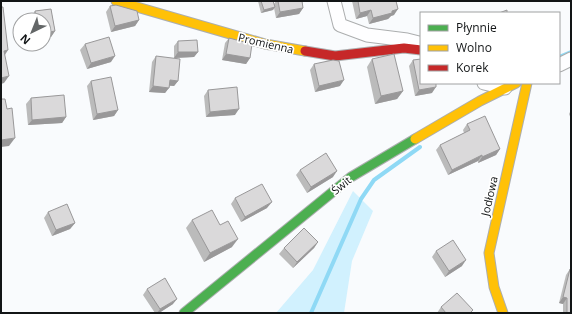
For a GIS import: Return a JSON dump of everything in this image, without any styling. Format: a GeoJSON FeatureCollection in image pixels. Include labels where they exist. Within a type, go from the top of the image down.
{"type":"FeatureCollection","features":[{"type":"Feature","properties":{"kind":"street","name":"Promienna"},"geometry":{"type":"LineString","coordinates":[[116,1],[264,44],[335,56],[404,48],[420,50]]}},
{"type":"Feature","properties":{"kind":"street"},"geometry":{"type":"LineString","coordinates":[[334,1],[340,25],[367,35],[407,40],[420,44]]}},
{"type":"Feature","properties":{"kind":"street"},"geometry":{"type":"LineString","coordinates":[[560,64],[571,59]]}},
{"type":"Feature","properties":{"kind":"street"},"geometry":{"type":"LineString","coordinates":[[493,84],[510,86]]}},
{"type":"Feature","properties":{"kind":"street","name":"Jodłowa"},"geometry":{"type":"LineString","coordinates":[[503,313],[494,287],[488,253],[527,84]]}},
{"type":"Feature","properties":{"kind":"street","name":"Świt"},"geometry":{"type":"LineString","coordinates":[[184,313],[251,260],[351,176],[510,86]]}},
{"type":"Feature","properties":{"kind":"shaded area"},"geometry":{"type":"Polygon","coordinates":[[[353,191],[373,211],[352,261],[344,313],[276,313],[313,270],[353,191]]]}},
{"type":"Feature","properties":{"kind":"building"},"geometry":{"type":"Polygon","coordinates":[[[261,1],[273,1],[275,7],[264,10],[261,1]]]}},
{"type":"Feature","properties":{"kind":"building"},"geometry":{"type":"Polygon","coordinates":[[[278,1],[302,1],[303,8],[280,12],[278,1]]]}},
{"type":"Feature","properties":{"kind":"building"},"geometry":{"type":"Polygon","coordinates":[[[358,1],[396,1],[398,9],[392,11],[392,13],[373,18],[371,10],[360,13],[358,1]]]}},
{"type":"Feature","properties":{"kind":"building"},"geometry":{"type":"Polygon","coordinates":[[[116,5],[137,11],[139,20],[115,26],[110,6],[116,5]]]}},
{"type":"Feature","properties":{"kind":"building"},"geometry":{"type":"Polygon","coordinates":[[[1,7],[3,7],[8,50],[4,51],[9,76],[1,78],[1,7]]]}},
{"type":"Feature","properties":{"kind":"building"},"geometry":{"type":"Polygon","coordinates":[[[51,9],[52,12],[35,12],[51,9]]]}},
{"type":"Feature","properties":{"kind":"building"},"geometry":{"type":"Polygon","coordinates":[[[52,14],[55,31],[52,32],[52,14]]]}},
{"type":"Feature","properties":{"kind":"building"},"geometry":{"type":"Polygon","coordinates":[[[109,37],[115,56],[91,63],[85,44],[109,37]]]}},
{"type":"Feature","properties":{"kind":"building"},"geometry":{"type":"Polygon","coordinates":[[[229,38],[252,44],[250,58],[226,54],[229,38]]]}},
{"type":"Feature","properties":{"kind":"building"},"geometry":{"type":"Polygon","coordinates":[[[197,40],[198,52],[178,52],[178,41],[197,40]]]}},
{"type":"Feature","properties":{"kind":"building"},"geometry":{"type":"Polygon","coordinates":[[[394,54],[403,91],[381,96],[372,59],[394,54]]]}},
{"type":"Feature","properties":{"kind":"building"},"geometry":{"type":"Polygon","coordinates":[[[156,56],[180,59],[178,81],[170,80],[169,88],[153,86],[156,56]]]}},
{"type":"Feature","properties":{"kind":"building"},"geometry":{"type":"Polygon","coordinates":[[[420,59],[420,84],[436,84],[436,87],[419,90],[413,60],[420,59]]]}},
{"type":"Feature","properties":{"kind":"building"},"geometry":{"type":"Polygon","coordinates":[[[333,60],[339,61],[344,80],[319,86],[314,64],[333,60]]]}},
{"type":"Feature","properties":{"kind":"building"},"geometry":{"type":"Polygon","coordinates":[[[111,77],[118,110],[97,114],[91,81],[111,77]]]}},
{"type":"Feature","properties":{"kind":"building"},"geometry":{"type":"Polygon","coordinates":[[[237,87],[239,109],[210,112],[208,90],[237,87]]]}},
{"type":"Feature","properties":{"kind":"building"},"geometry":{"type":"Polygon","coordinates":[[[64,95],[66,117],[32,120],[31,98],[64,95]]]}},
{"type":"Feature","properties":{"kind":"building"},"geometry":{"type":"Polygon","coordinates":[[[1,99],[5,99],[7,109],[12,108],[15,138],[1,140],[1,99]]]}},
{"type":"Feature","properties":{"kind":"building"},"geometry":{"type":"Polygon","coordinates":[[[485,116],[500,149],[482,157],[482,155],[452,170],[440,145],[470,130],[467,124],[485,116]]]}},
{"type":"Feature","properties":{"kind":"building"},"geometry":{"type":"Polygon","coordinates":[[[326,153],[337,171],[311,187],[300,170],[326,153]]]}},
{"type":"Feature","properties":{"kind":"building"},"geometry":{"type":"Polygon","coordinates":[[[262,184],[272,202],[245,217],[235,198],[262,184]]]}},
{"type":"Feature","properties":{"kind":"building"},"geometry":{"type":"Polygon","coordinates":[[[67,204],[75,223],[56,230],[48,212],[67,204]]]}},
{"type":"Feature","properties":{"kind":"building"},"geometry":{"type":"Polygon","coordinates":[[[212,210],[220,225],[228,221],[238,239],[210,253],[192,220],[212,210]]]}},
{"type":"Feature","properties":{"kind":"building"},"geometry":{"type":"Polygon","coordinates":[[[304,228],[318,242],[297,262],[284,248],[304,228]]]}},
{"type":"Feature","properties":{"kind":"building"},"geometry":{"type":"Polygon","coordinates":[[[453,240],[466,260],[449,271],[436,251],[453,240]]]}},
{"type":"Feature","properties":{"kind":"building"},"geometry":{"type":"Polygon","coordinates":[[[570,269],[571,313],[567,313],[567,298],[563,297],[570,269]]]}},
{"type":"Feature","properties":{"kind":"building"},"geometry":{"type":"Polygon","coordinates":[[[165,278],[177,299],[160,309],[147,289],[165,278]]]}},
{"type":"Feature","properties":{"kind":"building"},"geometry":{"type":"Polygon","coordinates":[[[457,293],[473,310],[470,313],[446,313],[441,307],[457,293]]]}},
{"type":"Feature","properties":{"kind":"waterway"},"geometry":{"type":"LineString","coordinates":[[560,57],[571,52]]}},
{"type":"Feature","properties":{"kind":"waterway"},"geometry":{"type":"LineString","coordinates":[[311,313],[361,199],[374,180],[420,147]]}},
{"type":"Feature","properties":{"kind":"traffic: fast"},"geometry":{"type":"LineString","coordinates":[[184,313],[351,177],[415,139]]}},
{"type":"Feature","properties":{"kind":"traffic: slow"},"geometry":{"type":"LineString","coordinates":[[116,1],[265,44],[305,51]]}},
{"type":"Feature","properties":{"kind":"traffic: slow"},"geometry":{"type":"LineString","coordinates":[[415,139],[480,101],[514,84]]}},
{"type":"Feature","properties":{"kind":"traffic: slow"},"geometry":{"type":"LineString","coordinates":[[503,313],[494,287],[489,253],[527,84]]}},
{"type":"Feature","properties":{"kind":"traffic: jam"},"geometry":{"type":"LineString","coordinates":[[305,51],[335,56],[404,48],[420,50]]}}]}
